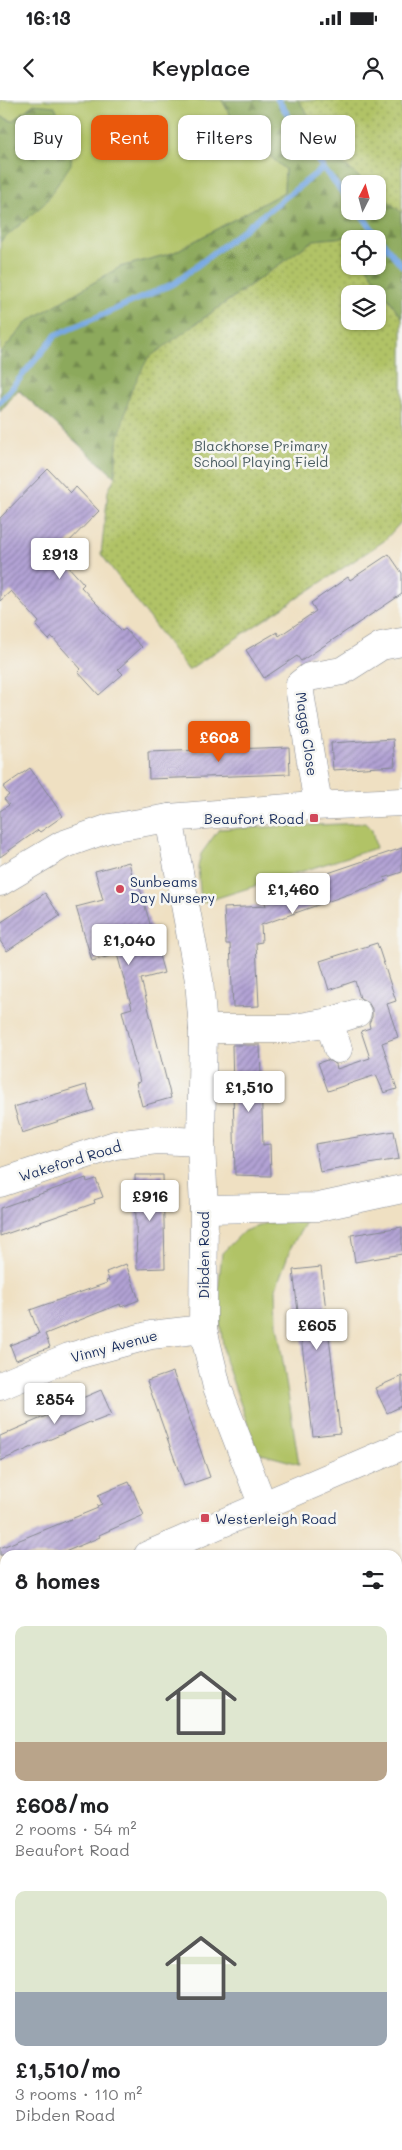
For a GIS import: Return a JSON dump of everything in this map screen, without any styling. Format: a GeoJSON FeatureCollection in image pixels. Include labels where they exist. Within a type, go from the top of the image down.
{"type":"FeatureCollection","features":[{"type":"Feature","properties":{"kind":"street","name":"Maggs Close"},"geometry":{"type":"LineString","coordinates":[[318,805],[300,684],[309,677],[342,671],[381,646],[402,642]]}},
{"type":"Feature","properties":{"kind":"street"},"geometry":{"type":"LineString","coordinates":[[0,882],[62,845],[110,828],[169,818],[318,805],[402,802]]}},
{"type":"Feature","properties":{"kind":"street","name":"Dibden Road"},"geometry":{"type":"LineString","coordinates":[[169,818],[199,980],[204,1029],[201,1142],[204,1209],[202,1329],[217,1387],[263,1506]]}},
{"type":"Feature","properties":{"kind":"street"},"geometry":{"type":"LineString","coordinates":[[204,1029],[289,1029],[329,1022],[357,1013]]}},
{"type":"Feature","properties":{"kind":"street"},"geometry":{"type":"LineString","coordinates":[[329,1022],[338,1050]]}},
{"type":"Feature","properties":{"kind":"street","name":"Wakeford Road"},"geometry":{"type":"LineString","coordinates":[[0,1183],[115,1145],[157,1140],[201,1142]]}},
{"type":"Feature","properties":{"kind":"street"},"geometry":{"type":"LineString","coordinates":[[204,1209],[319,1206],[402,1189]]}},
{"type":"Feature","properties":{"kind":"street","name":"Vinny Avenue"},"geometry":{"type":"LineString","coordinates":[[0,1386],[69,1357],[152,1335],[202,1329]]}},
{"type":"Feature","properties":{"kind":"street"},"geometry":{"type":"LineString","coordinates":[[160,1550],[402,1446]]}},
{"type":"Feature","properties":{"kind":"green space"},"geometry":{"type":"Polygon","coordinates":[[[0,100],[222,100],[230,115],[178,115],[178,160],[271,160],[271,157],[285,169],[284,192],[173,253],[120,267],[27,322],[0,354],[0,242],[5,236],[22,160],[81,160],[81,115],[32,115],[34,104],[20,115],[15,115],[15,119],[12,121],[0,116],[0,100]]]}},
{"type":"Feature","properties":{"kind":"green space"},"geometry":{"type":"Polygon","coordinates":[[[222,100],[298,100],[309,115],[281,115],[281,160],[341,160],[357,175],[341,175],[341,220],[386,220],[386,199],[401,211],[402,318],[386,295],[386,285],[379,285],[372,275],[386,275],[386,230],[341,230],[341,237],[314,240],[194,325],[117,444],[115,477],[18,390],[0,412],[0,354],[27,322],[120,267],[173,253],[284,192],[285,169],[271,157],[271,115],[230,115],[222,100]]]}},
{"type":"Feature","properties":{"kind":"green space"},"geometry":{"type":"Polygon","coordinates":[[[298,100],[402,100],[402,213],[386,199],[386,175],[357,175],[341,160],[355,160],[355,115],[309,115],[298,100]]]}},
{"type":"Feature","properties":{"kind":"green space"},"geometry":{"type":"Polygon","coordinates":[[[34,104],[54,106],[59,115],[20,115],[34,104]]]}},
{"type":"Feature","properties":{"kind":"green space"},"geometry":{"type":"Polygon","coordinates":[[[0,116],[12,121],[15,119],[15,160],[71,160],[71,164],[45,203],[0,242],[0,116]]]}},
{"type":"Feature","properties":{"kind":"green space","name":"Blackhorse Primary School Playing Field"},"geometry":{"type":"Polygon","coordinates":[[[341,237],[341,275],[372,275],[379,285],[341,285],[341,330],[386,330],[386,295],[402,318],[402,521],[384,541],[188,670],[101,554],[108,491],[115,477],[117,444],[131,391],[148,358],[314,240],[341,237]]]}},
{"type":"Feature","properties":{"kind":"green space"},"geometry":{"type":"Polygon","coordinates":[[[365,823],[372,830],[376,848],[201,903],[198,867],[201,854],[219,829],[365,823]]]}},
{"type":"Feature","properties":{"kind":"green space"},"geometry":{"type":"Polygon","coordinates":[[[306,1222],[291,1247],[276,1288],[277,1324],[299,1464],[258,1453],[225,1360],[217,1300],[222,1253],[244,1231],[267,1223],[306,1222]]]}},
{"type":"Feature","properties":{"kind":"building"},"geometry":{"type":"Polygon","coordinates":[[[48,469],[71,493],[76,487],[99,511],[57,554],[84,584],[81,587],[122,631],[125,629],[142,647],[118,669],[123,674],[99,695],[78,672],[81,669],[52,637],[49,640],[36,626],[39,622],[11,591],[0,601],[0,518],[48,469]]]}},
{"type":"Feature","properties":{"kind":"building"},"geometry":{"type":"Polygon","coordinates":[[[389,554],[402,573],[402,594],[301,661],[297,656],[264,678],[246,650],[277,632],[279,636],[316,611],[311,603],[348,577],[350,580],[389,554]]]}},
{"type":"Feature","properties":{"kind":"building"},"geometry":{"type":"Polygon","coordinates":[[[393,739],[395,766],[333,770],[331,743],[393,739]]]}},
{"type":"Feature","properties":{"kind":"building"},"geometry":{"type":"Polygon","coordinates":[[[289,747],[290,774],[149,779],[148,752],[289,747]]]}},
{"type":"Feature","properties":{"kind":"building"},"geometry":{"type":"Polygon","coordinates":[[[30,768],[63,816],[40,832],[38,830],[0,857],[0,811],[9,805],[4,799],[9,795],[3,787],[30,768]]]}},
{"type":"Feature","properties":{"kind":"building"},"geometry":{"type":"Polygon","coordinates":[[[402,848],[402,872],[384,878],[386,881],[261,925],[262,942],[256,943],[259,1006],[233,1007],[230,944],[226,944],[224,908],[266,906],[263,895],[402,848]]]}},
{"type":"Feature","properties":{"kind":"building"},"geometry":{"type":"Polygon","coordinates":[[[129,862],[133,879],[137,878],[164,973],[141,979],[171,1098],[142,1106],[136,1083],[140,1082],[122,1011],[132,1008],[117,954],[92,961],[76,907],[103,900],[95,871],[129,862]]]}},
{"type":"Feature","properties":{"kind":"building"},"geometry":{"type":"Polygon","coordinates":[[[45,893],[60,916],[7,951],[0,941],[0,923],[45,893]]]}},
{"type":"Feature","properties":{"kind":"building"},"geometry":{"type":"Polygon","coordinates":[[[377,943],[396,1001],[387,1004],[398,1037],[382,1043],[397,1089],[384,1093],[376,1075],[328,1091],[318,1063],[327,1060],[336,1064],[337,1069],[370,1058],[361,1031],[370,1028],[369,1023],[372,1017],[372,1009],[368,1002],[360,998],[355,981],[329,990],[320,961],[377,943]]]}},
{"type":"Feature","properties":{"kind":"building"},"geometry":{"type":"Polygon","coordinates":[[[232,1045],[260,1045],[263,1145],[270,1144],[271,1176],[235,1175],[232,1045]]]}},
{"type":"Feature","properties":{"kind":"building"},"geometry":{"type":"Polygon","coordinates":[[[86,1085],[94,1110],[22,1133],[14,1107],[86,1085]]]}},
{"type":"Feature","properties":{"kind":"building"},"geometry":{"type":"Polygon","coordinates":[[[394,1131],[399,1159],[320,1172],[315,1144],[394,1131]]]}},
{"type":"Feature","properties":{"kind":"building"},"geometry":{"type":"Polygon","coordinates":[[[135,1175],[163,1175],[165,1268],[137,1269],[135,1175]]]}},
{"type":"Feature","properties":{"kind":"building"},"geometry":{"type":"Polygon","coordinates":[[[86,1178],[87,1182],[96,1179],[103,1197],[94,1200],[95,1203],[0,1236],[0,1208],[86,1178]]]}},
{"type":"Feature","properties":{"kind":"building"},"geometry":{"type":"Polygon","coordinates":[[[402,1227],[402,1254],[355,1262],[351,1235],[402,1227]]]}},
{"type":"Feature","properties":{"kind":"building"},"geometry":{"type":"Polygon","coordinates":[[[126,1264],[139,1300],[121,1307],[120,1304],[45,1334],[50,1347],[16,1360],[10,1345],[39,1334],[30,1310],[107,1283],[106,1281],[109,1280],[106,1272],[126,1264]]]}},
{"type":"Feature","properties":{"kind":"building"},"geometry":{"type":"Polygon","coordinates":[[[321,1267],[340,1433],[313,1436],[293,1270],[321,1267]]]}},
{"type":"Feature","properties":{"kind":"building"},"geometry":{"type":"Polygon","coordinates":[[[173,1372],[210,1477],[184,1486],[147,1381],[173,1372]]]}},
{"type":"Feature","properties":{"kind":"building"},"geometry":{"type":"Polygon","coordinates":[[[402,1376],[402,1406],[387,1413],[375,1388],[402,1376]]]}},
{"type":"Feature","properties":{"kind":"building"},"geometry":{"type":"Polygon","coordinates":[[[101,1390],[112,1415],[90,1422],[0,1461],[0,1436],[81,1401],[80,1399],[101,1390]]]}},
{"type":"Feature","properties":{"kind":"building"},"geometry":{"type":"Polygon","coordinates":[[[129,1482],[144,1515],[70,1550],[0,1550],[0,1548],[98,1508],[97,1506],[102,1504],[98,1495],[129,1482]]]}},
{"type":"Feature","properties":{"kind":"waterway"},"geometry":{"type":"LineString","coordinates":[[278,100],[323,168],[341,191]]}},
{"type":"Feature","properties":{"kind":"waterway"},"geometry":{"type":"LineString","coordinates":[[0,402],[56,335],[175,283],[323,168]]}},
{"type":"Feature","properties":{"kind":"waterway"},"geometry":{"type":"LineString","coordinates":[[365,220],[402,266]]}},
{"type":"Feature","properties":{"kind":"place","name":"Beaufort Road"},"geometry":{"type":"Point","coordinates":[314,818]}},
{"type":"Feature","properties":{"kind":"place","name":"Sunbeams Day Nursery"},"geometry":{"type":"Point","coordinates":[120,889]}},
{"type":"Feature","properties":{"kind":"place","name":"Westerleigh Road"},"geometry":{"type":"Point","coordinates":[205,1518]}}]}
